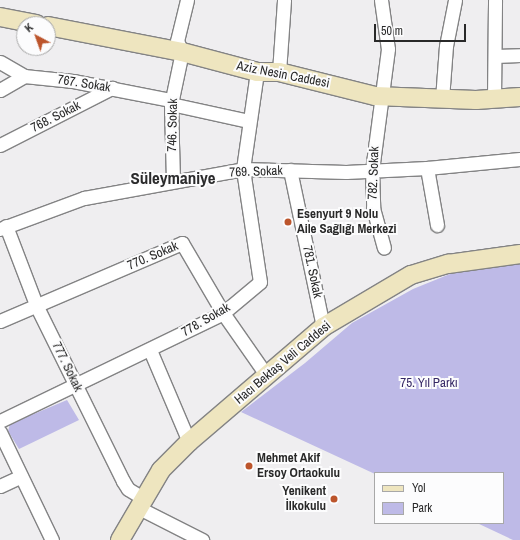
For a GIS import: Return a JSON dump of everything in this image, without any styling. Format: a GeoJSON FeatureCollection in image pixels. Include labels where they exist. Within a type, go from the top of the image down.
{"type":"FeatureCollection","features":[{"type":"Feature","properties":{"kind":"street","name":"746. Sokak"},"geometry":{"type":"LineString","coordinates":[[173,181],[171,102],[182,52],[177,42],[187,0]]}},
{"type":"Feature","properties":{"kind":"street"},"geometry":{"type":"LineString","coordinates":[[280,72],[284,0]]}},
{"type":"Feature","properties":{"kind":"street","name":"782. Sokak"},"geometry":{"type":"LineString","coordinates":[[381,0],[388,49],[380,96],[372,171],[373,208],[384,248]]}},
{"type":"Feature","properties":{"kind":"street"},"geometry":{"type":"LineString","coordinates":[[442,99],[446,46],[455,0]]}},
{"type":"Feature","properties":{"kind":"street"},"geometry":{"type":"LineString","coordinates":[[494,99],[495,0]]}},
{"type":"Feature","properties":{"kind":"street"},"geometry":{"type":"LineString","coordinates":[[0,17],[16,20]]}},
{"type":"Feature","properties":{"kind":"street","name":"Aziz Nesin Caddesi"},"geometry":{"type":"LineString","coordinates":[[56,28],[182,52],[258,72],[280,72],[380,96],[442,99],[494,99],[520,97]]}},
{"type":"Feature","properties":{"kind":"street"},"geometry":{"type":"LineString","coordinates":[[495,56],[520,55]]}},
{"type":"Feature","properties":{"kind":"street"},"geometry":{"type":"LineString","coordinates":[[0,62],[24,76],[0,90]]}},
{"type":"Feature","properties":{"kind":"street","name":"778. Sokak"},"geometry":{"type":"LineString","coordinates":[[0,421],[75,382],[150,350],[223,313],[260,282],[243,170],[249,121],[258,72]]}},
{"type":"Feature","properties":{"kind":"street","name":"767. Sokak"},"geometry":{"type":"LineString","coordinates":[[24,76],[112,88],[249,121]]}},
{"type":"Feature","properties":{"kind":"street","name":"768. Sokak"},"geometry":{"type":"LineString","coordinates":[[0,145],[112,88]]}},
{"type":"Feature","properties":{"kind":"street","name":"769. Sokak"},"geometry":{"type":"LineString","coordinates":[[3,227],[84,198],[173,181],[243,170],[372,171],[427,168],[520,159]]}},
{"type":"Feature","properties":{"kind":"street"},"geometry":{"type":"LineString","coordinates":[[427,168],[437,225]]}},
{"type":"Feature","properties":{"kind":"street","name":"781. Sokak"},"geometry":{"type":"LineString","coordinates":[[290,170],[323,327]]}},
{"type":"Feature","properties":{"kind":"street","name":"777. Sokak"},"geometry":{"type":"LineString","coordinates":[[3,227],[37,307],[123,482],[141,503],[202,540]]}},
{"type":"Feature","properties":{"kind":"street","name":"770. Sokak"},"geometry":{"type":"LineString","coordinates":[[0,321],[37,307],[182,243],[223,313],[267,376]]}},
{"type":"Feature","properties":{"kind":"street","name":"Hacı Bektaş Veli Caddesi"},"geometry":{"type":"LineString","coordinates":[[120,540],[161,470],[189,442],[323,327],[411,275],[448,264],[520,254]]}},
{"type":"Feature","properties":{"kind":"street"},"geometry":{"type":"LineString","coordinates":[[150,350],[189,442]]}},
{"type":"Feature","properties":{"kind":"street"},"geometry":{"type":"LineString","coordinates":[[0,432],[49,539]]}},
{"type":"Feature","properties":{"kind":"street"},"geometry":{"type":"LineString","coordinates":[[0,486],[21,476]]}},
{"type":"Feature","properties":{"kind":"green space","name":"75. Yıl Parkı"},"geometry":{"type":"Polygon","coordinates":[[[520,264],[520,540],[513,540],[479,524],[504,524],[504,472],[374,472],[374,474],[241,412],[305,363],[352,323],[413,289],[450,274],[520,264]]]}},
{"type":"Feature","properties":{"kind":"green space"},"geometry":{"type":"Polygon","coordinates":[[[67,400],[79,420],[19,449],[8,431],[10,424],[67,400]]]}},
{"type":"Feature","properties":{"kind":"place","name":"Esenyurt 9 Nolu Aile Sağlığı Merkezi"},"geometry":{"type":"Point","coordinates":[288,222]}},
{"type":"Feature","properties":{"kind":"place","name":"Mehmet Akif Ersoy Ortaokulu"},"geometry":{"type":"Point","coordinates":[249,466]}},
{"type":"Feature","properties":{"kind":"place","name":"Yenikent İlkokulu"},"geometry":{"type":"Point","coordinates":[334,499]}},
{"type":"Feature","properties":{"kind":"district","name":"Süleymaniye"},"geometry":{"type":"Point","coordinates":[173,178]}}]}
